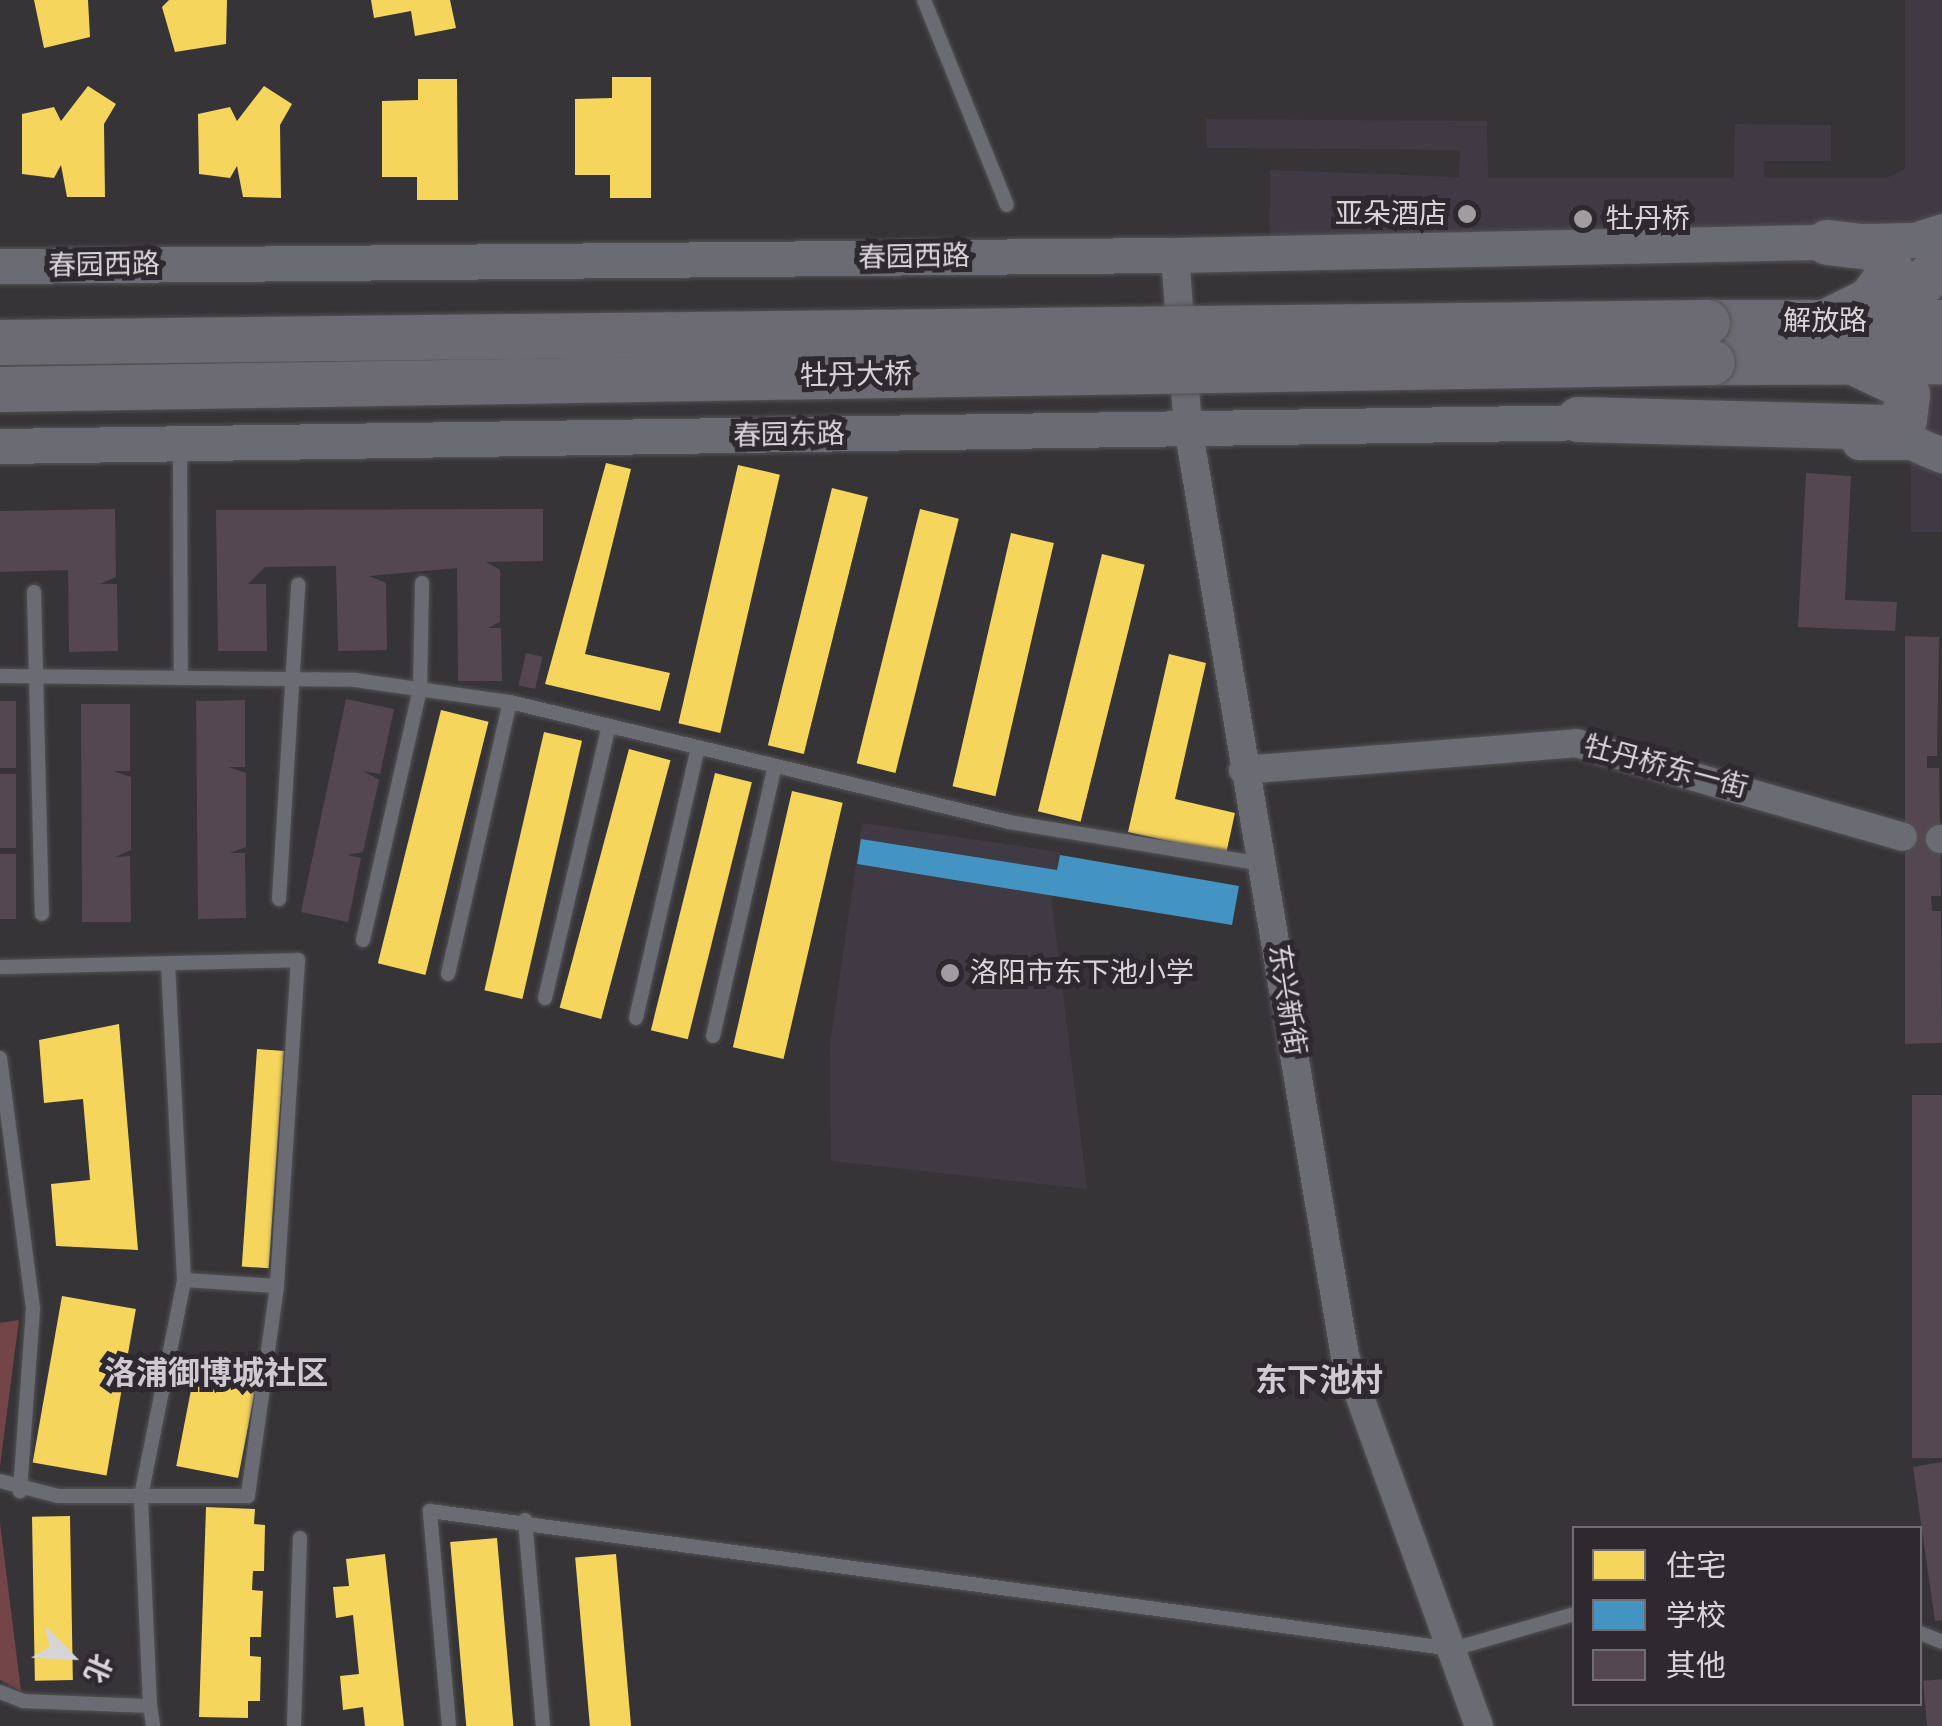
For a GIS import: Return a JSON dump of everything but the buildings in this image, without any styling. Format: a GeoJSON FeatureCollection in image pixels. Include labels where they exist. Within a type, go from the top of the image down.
{"type":"FeatureCollection","features":[{"type":"Feature","properties":{"kind":"main road"},"geometry":{"type":"LineString","coordinates":[[1827,242],[1878,248],[1891,271],[1869,300],[1830,319]]}},
{"type":"Feature","properties":{"kind":"main road"},"geometry":{"type":"LineString","coordinates":[[1830,319],[1903,298],[1942,265]]}},
{"type":"Feature","properties":{"kind":"main road","name":"解放路"},"geometry":{"type":"LineString","coordinates":[[1710,342],[1830,319],[1942,322]]}},
{"type":"Feature","properties":{"kind":"main road","name":"牡丹大桥"},"geometry":{"type":"LineString","coordinates":[[0,342],[1710,342]]}},
{"type":"Feature","properties":{"kind":"main road","name":"解放路"},"geometry":{"type":"LineString","coordinates":[[1710,342],[1850,361],[1942,361]]}},
{"type":"Feature","properties":{"kind":"main road","name":"牡丹大桥"},"geometry":{"type":"LineString","coordinates":[[0,389],[1710,342]]}},
{"type":"Feature","properties":{"kind":"main road"},"geometry":{"type":"LineString","coordinates":[[1850,361],[1916,377],[1942,398]]}},
{"type":"Feature","properties":{"kind":"main road"},"geometry":{"type":"LineString","coordinates":[[1578,419],[1888,427],[1904,419],[1907,394],[1898,383],[1850,361]]}},
{"type":"Feature","properties":{"kind":"street","name":"春园西路"},"geometry":{"type":"LineString","coordinates":[[0,266],[1175,255],[1827,242],[1942,231]]}},
{"type":"Feature","properties":{"kind":"street","name":"东兴新街"},"geometry":{"type":"LineString","coordinates":[[1175,255],[1188,427],[1344,1356],[1479,1726]]}},
{"type":"Feature","properties":{"kind":"street","name":"春园东路"},"geometry":{"type":"LineString","coordinates":[[0,446],[1578,419],[1756,441],[1911,442],[1942,455]]}},
{"type":"Feature","properties":{"kind":"street","name":"牡丹桥东一街"},"geometry":{"type":"LineString","coordinates":[[1243,770],[1576,743],[1903,837]]}},
{"type":"Feature","properties":{"kind":"lane"},"geometry":{"type":"LineString","coordinates":[[924,0],[1007,205]]}},
{"type":"Feature","properties":{"kind":"lane"},"geometry":{"type":"LineString","coordinates":[[180,443],[181,678]]}},
{"type":"Feature","properties":{"kind":"lane"},"geometry":{"type":"LineString","coordinates":[[363,940],[420,689],[422,583]]}},
{"type":"Feature","properties":{"kind":"lane"},"geometry":{"type":"LineString","coordinates":[[279,899],[298,584]]}},
{"type":"Feature","properties":{"kind":"lane"},"geometry":{"type":"LineString","coordinates":[[34,592],[42,914]]}},
{"type":"Feature","properties":{"kind":"lane"},"geometry":{"type":"LineString","coordinates":[[0,676],[295,680],[420,689],[510,702],[1010,822],[1264,864]]}},
{"type":"Feature","properties":{"kind":"lane"},"geometry":{"type":"LineString","coordinates":[[448,974],[510,702]]}},
{"type":"Feature","properties":{"kind":"lane"},"geometry":{"type":"LineString","coordinates":[[545,998],[609,726]]}},
{"type":"Feature","properties":{"kind":"lane"},"geometry":{"type":"LineString","coordinates":[[636,1018],[698,747]]}},
{"type":"Feature","properties":{"kind":"lane"},"geometry":{"type":"LineString","coordinates":[[713,1036],[775,766]]}},
{"type":"Feature","properties":{"kind":"lane"},"geometry":{"type":"LineString","coordinates":[[0,967],[298,960],[277,1286],[248,1496],[20,1492],[0,1481]]}},
{"type":"Feature","properties":{"kind":"lane"},"geometry":{"type":"LineString","coordinates":[[153,1726],[142,1496],[184,1280],[168,963]]}},
{"type":"Feature","properties":{"kind":"lane"},"geometry":{"type":"LineString","coordinates":[[0,1058],[34,1310],[20,1492]]}},
{"type":"Feature","properties":{"kind":"lane"},"geometry":{"type":"LineString","coordinates":[[184,1280],[277,1286]]}},
{"type":"Feature","properties":{"kind":"lane"},"geometry":{"type":"LineString","coordinates":[[449,1726],[430,1511],[526,1520],[1453,1649],[1572,1615]]}},
{"type":"Feature","properties":{"kind":"lane"},"geometry":{"type":"LineString","coordinates":[[526,1520],[543,1726]]}},
{"type":"Feature","properties":{"kind":"lane"},"geometry":{"type":"LineString","coordinates":[[294,1726],[300,1538]]}},
{"type":"Feature","properties":{"kind":"lane"},"geometry":{"type":"LineString","coordinates":[[0,1692],[24,1701],[150,1706]]}},
{"type":"Feature","properties":{"kind":"shaded area"},"geometry":{"type":"Polygon","coordinates":[[[1905,0],[1942,0],[1942,532],[1911,532],[1910,265],[1324,258],[1269,266],[1270,170],[1459,177],[1460,150],[1207,148],[1206,119],[1487,121],[1488,178],[1734,178],[1735,124],[1831,125],[1831,161],[1764,161],[1764,178],[1886,178],[1905,169],[1905,0]]]}},
{"type":"Feature","properties":{"kind":"shaded area","name":"洛阳市东下池小学"},"geometry":{"type":"Polygon","coordinates":[[[862,823],[1060,852],[1052,902],[1087,1189],[831,1161],[830,1044],[862,823]]]}},
{"type":"Feature","properties":{"kind":"shaded area"},"geometry":{"type":"Polygon","coordinates":[[[19,1320],[0,1466],[0,1323],[19,1320]]]}},
{"type":"Feature","properties":{"kind":"shaded area"},"geometry":{"type":"Polygon","coordinates":[[[0,1523],[21,1691],[0,1680],[0,1523]]]}},
{"type":"Feature","properties":{"kind":"place","name":"亚朵酒店"},"geometry":{"type":"Point","coordinates":[1467,214]}},
{"type":"Feature","properties":{"kind":"place","name":"牡丹桥"},"geometry":{"type":"Point","coordinates":[1583,219]}},
{"type":"Feature","properties":{"kind":"place","name":"洛阳市东下池小学"},"geometry":{"type":"Point","coordinates":[950,973]}},
{"type":"Feature","properties":{"kind":"district","name":"洛浦御博城社区"},"geometry":{"type":"Point","coordinates":[216,1373]}},
{"type":"Feature","properties":{"kind":"district","name":"东下池村"},"geometry":{"type":"Point","coordinates":[1319,1380]}}]}
